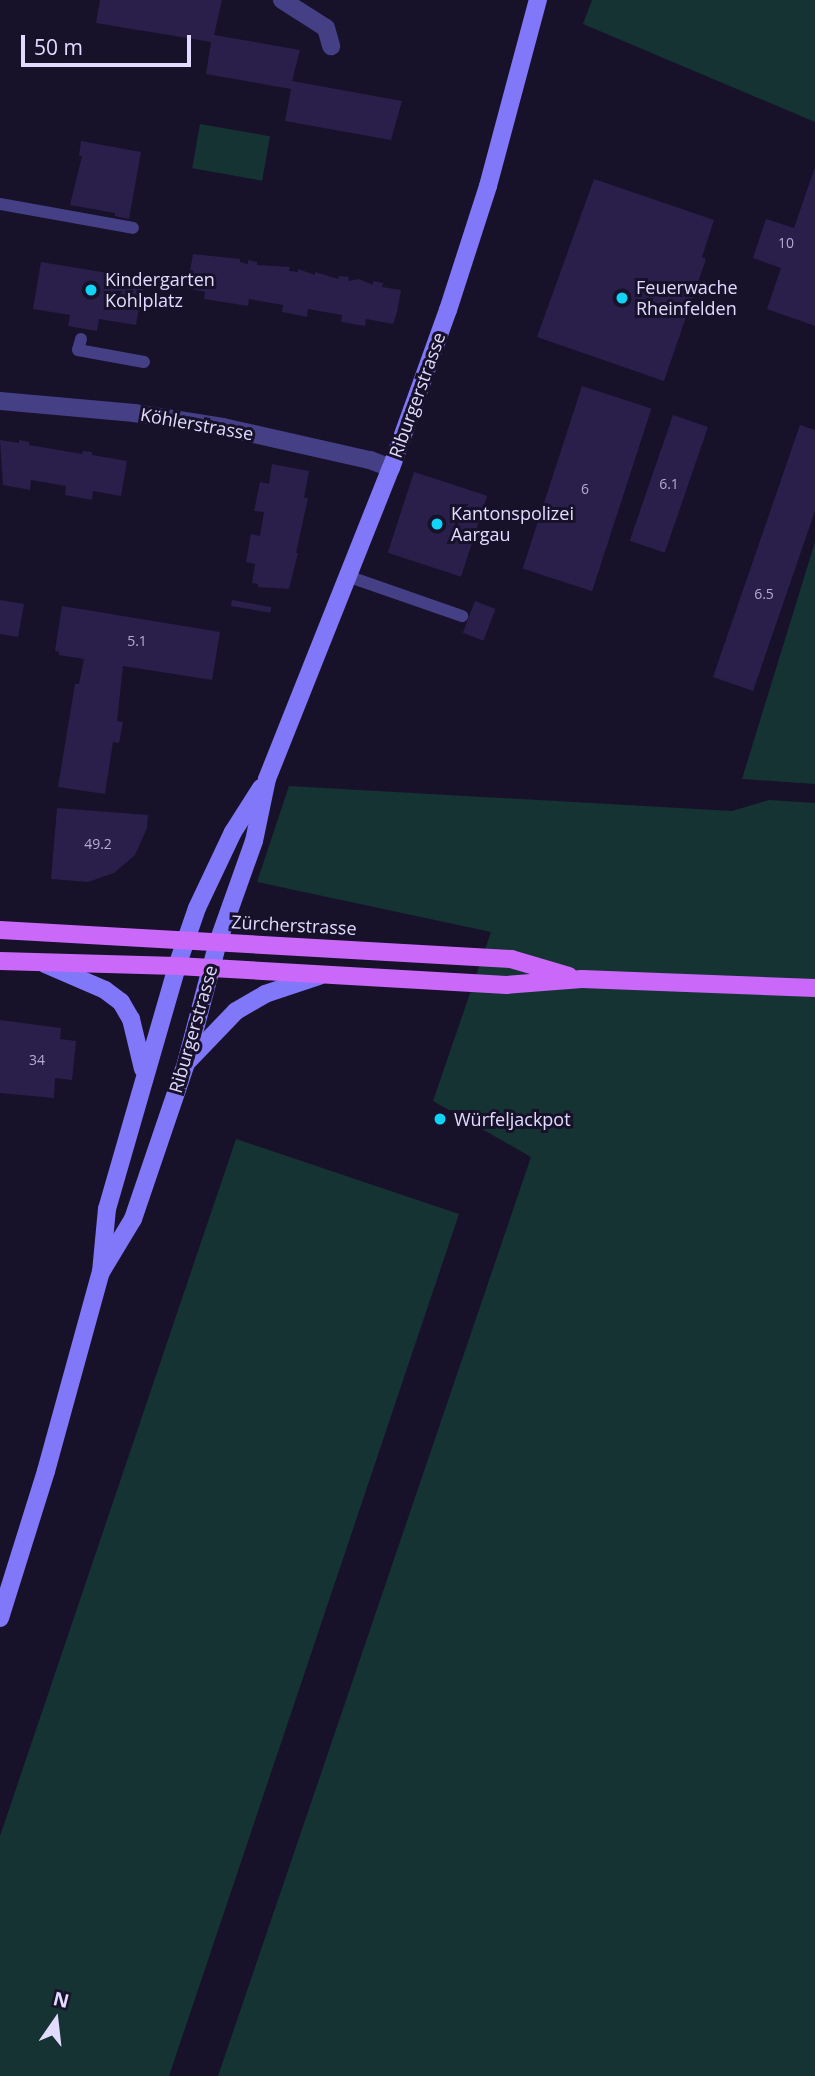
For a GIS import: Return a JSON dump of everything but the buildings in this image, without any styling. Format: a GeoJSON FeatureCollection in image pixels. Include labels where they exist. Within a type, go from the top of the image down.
{"type":"FeatureCollection","features":[{"type":"Feature","properties":{"kind":"main road","name":"Riburgerstrasse"},"geometry":{"type":"LineString","coordinates":[[101,1272],[133,1219],[186,1063],[218,942],[254,842],[267,779],[391,468],[448,310],[484,199],[538,0]]}},
{"type":"Feature","properties":{"kind":"main road","name":"Riburgerstrasse"},"geometry":{"type":"LineString","coordinates":[[0,1618],[46,1471],[101,1272],[107,1209],[185,940],[233,832],[267,779]]}},
{"type":"Feature","properties":{"kind":"main road","name":"Zürcherstrasse"},"geometry":{"type":"LineString","coordinates":[[0,930],[511,959],[582,979]]}},
{"type":"Feature","properties":{"kind":"main road","name":"Zürcherstrasse"},"geometry":{"type":"LineString","coordinates":[[0,961],[210,967],[319,976],[506,985],[582,979],[815,988]]}},
{"type":"Feature","properties":{"kind":"main road","name":"Riburgerstrasse"},"geometry":{"type":"LineString","coordinates":[[45,964],[105,990],[121,1002],[131,1019],[144,1074]]}},
{"type":"Feature","properties":{"kind":"main road"},"geometry":{"type":"LineString","coordinates":[[186,1063],[236,1011],[265,994],[319,976]]}},
{"type":"Feature","properties":{"kind":"street"},"geometry":{"type":"LineString","coordinates":[[282,0],[326,28],[331,46]]}},
{"type":"Feature","properties":{"kind":"street","name":"Köhlerstrasse"},"geometry":{"type":"LineString","coordinates":[[0,401],[134,412],[223,427],[370,460],[391,468]]}},
{"type":"Feature","properties":{"kind":"lane"},"geometry":{"type":"LineString","coordinates":[[0,204],[133,228]]}},
{"type":"Feature","properties":{"kind":"lane"},"geometry":{"type":"LineString","coordinates":[[81,339],[78,350],[144,362]]}},
{"type":"Feature","properties":{"kind":"lane"},"geometry":{"type":"LineString","coordinates":[[347,576],[462,616]]}},
{"type":"Feature","properties":{"kind":"green space"},"geometry":{"type":"Polygon","coordinates":[[[592,0],[815,0],[815,122],[583,24],[592,0]]]}},
{"type":"Feature","properties":{"kind":"green space"},"geometry":{"type":"Polygon","coordinates":[[[200,124],[270,136],[262,181],[192,168],[200,124]]]}},
{"type":"Feature","properties":{"kind":"green space"},"geometry":{"type":"Polygon","coordinates":[[[815,542],[815,784],[742,779],[815,542]]]}},
{"type":"Feature","properties":{"kind":"green space"},"geometry":{"type":"Polygon","coordinates":[[[289,786],[732,811],[769,800],[815,803],[815,2076],[218,2076],[531,1157],[433,1101],[491,932],[257,882],[289,786]]]}},
{"type":"Feature","properties":{"kind":"green space"},"geometry":{"type":"Polygon","coordinates":[[[236,1139],[459,1214],[169,2076],[0,2076],[0,1836],[236,1139]]]}},
{"type":"Feature","properties":{"kind":"place","name":"Kindergarten Kohlplatz"},"geometry":{"type":"Point","coordinates":[91,290]}},
{"type":"Feature","properties":{"kind":"place","name":"Feuerwache Rheinfelden"},"geometry":{"type":"Point","coordinates":[622,298]}},
{"type":"Feature","properties":{"kind":"place","name":"Kantonspolizei Aargau"},"geometry":{"type":"Point","coordinates":[437,524]}},
{"type":"Feature","properties":{"kind":"place","name":"Würfeljackpot"},"geometry":{"type":"Point","coordinates":[440,1119]}}]}
